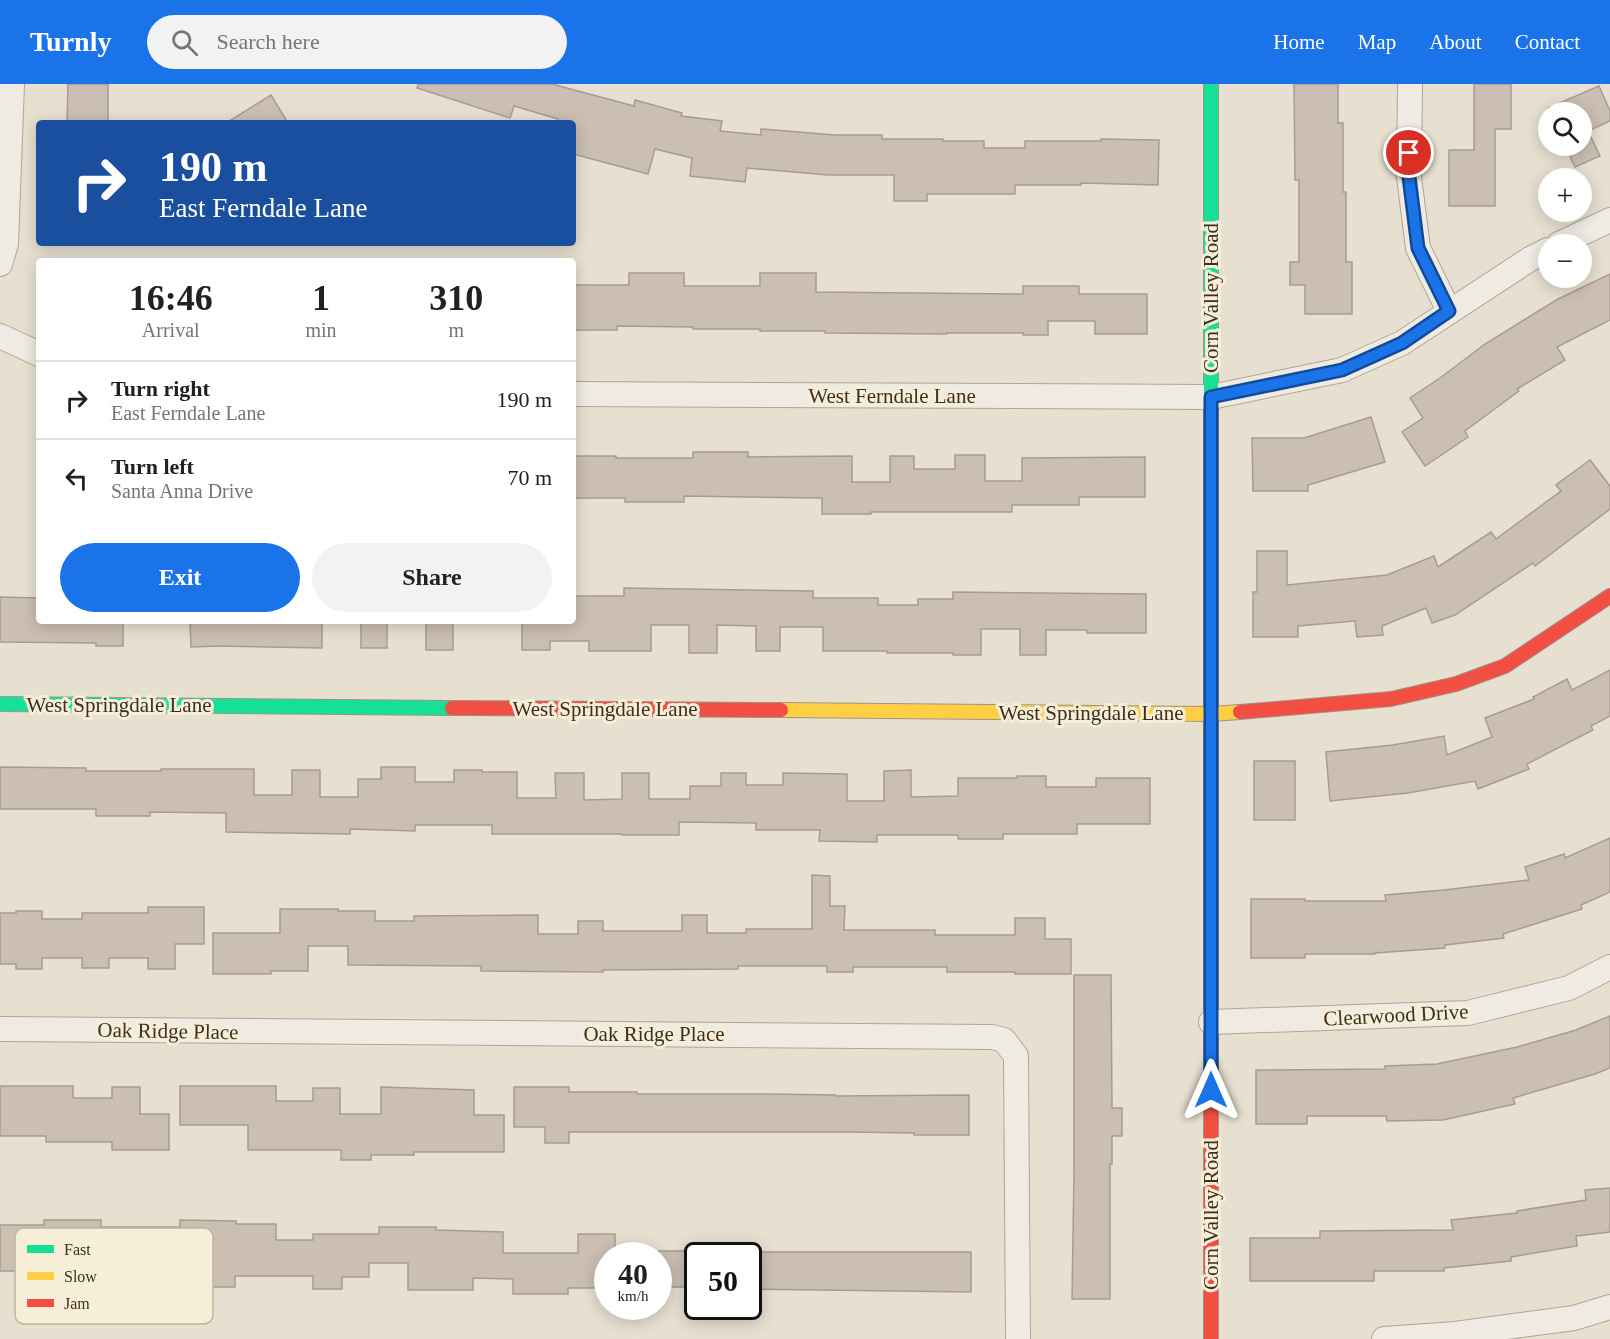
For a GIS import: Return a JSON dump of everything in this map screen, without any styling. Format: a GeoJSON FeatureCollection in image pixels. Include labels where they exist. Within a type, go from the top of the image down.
{"type":"FeatureCollection","features":[{"type":"Feature","properties":{"kind":"street"},"geometry":{"type":"LineString","coordinates":[[0,264],[6,244],[12,84]]}},
{"type":"Feature","properties":{"kind":"street","name":"Corn Valley Road"},"geometry":{"type":"LineString","coordinates":[[1210,1339],[1211,84]]}},
{"type":"Feature","properties":{"kind":"street"},"geometry":{"type":"LineString","coordinates":[[1410,84],[1409,177],[1418,248],[1449,311]]}},
{"type":"Feature","properties":{"kind":"street"},"geometry":{"type":"LineString","coordinates":[[1580,234],[1610,220]]}},
{"type":"Feature","properties":{"kind":"street","name":"West Ferndale Lane"},"geometry":{"type":"LineString","coordinates":[[576,394],[1211,397],[1342,370],[1402,343],[1538,254]]}},
{"type":"Feature","properties":{"kind":"street"},"geometry":{"type":"LineString","coordinates":[[0,336],[36,353]]}},
{"type":"Feature","properties":{"kind":"street","name":"West Springdale Lane"},"geometry":{"type":"LineString","coordinates":[[0,704],[1211,714],[1391,699],[1456,684],[1504,666],[1610,596]]}},
{"type":"Feature","properties":{"kind":"street","name":"Clearwood Drive"},"geometry":{"type":"LineString","coordinates":[[1211,1022],[1468,1013],[1569,988],[1610,967]]}},
{"type":"Feature","properties":{"kind":"street","name":"Oak Ridge Place"},"geometry":{"type":"LineString","coordinates":[[0,1029],[992,1037],[1004,1040],[1016,1056],[1018,1339]]}},
{"type":"Feature","properties":{"kind":"street"},"geometry":{"type":"LineString","coordinates":[[1384,1339],[1455,1334],[1574,1318],[1610,1307]]}},
{"type":"Feature","properties":{"kind":"building"},"geometry":{"type":"Polygon","coordinates":[[[68,84],[108,84],[108,120],[67,120],[68,84]]]}},
{"type":"Feature","properties":{"kind":"building"},"geometry":{"type":"Polygon","coordinates":[[[418,84],[552,84],[634,106],[635,100],[682,113],[681,116],[722,121],[720,131],[761,135],[761,129],[835,135],[882,135],[882,139],[984,141],[984,148],[1025,148],[1025,141],[1159,140],[1158,185],[1081,183],[1081,185],[1015,185],[1015,194],[927,194],[927,201],[894,201],[894,175],[828,175],[747,168],[745,182],[690,176],[692,158],[655,149],[648,174],[576,155],[576,120],[558,120],[514,106],[510,118],[417,88],[418,84]]]}},
{"type":"Feature","properties":{"kind":"building"},"geometry":{"type":"Polygon","coordinates":[[[1294,84],[1338,84],[1338,123],[1343,123],[1346,262],[1352,262],[1352,314],[1305,314],[1305,285],[1290,285],[1290,262],[1299,262],[1299,180],[1295,180],[1294,84]]]}},
{"type":"Feature","properties":{"kind":"building"},"geometry":{"type":"Polygon","coordinates":[[[1474,84],[1511,84],[1511,129],[1495,129],[1495,206],[1449,206],[1449,150],[1474,150],[1474,84]]]}},
{"type":"Feature","properties":{"kind":"building"},"geometry":{"type":"Polygon","coordinates":[[[1599,86],[1610,111],[1610,121],[1592,129],[1592,102],[1562,102],[1599,86]]]}},
{"type":"Feature","properties":{"kind":"building"},"geometry":{"type":"Polygon","coordinates":[[[271,95],[286,120],[231,120],[271,95]]]}},
{"type":"Feature","properties":{"kind":"building"},"geometry":{"type":"Polygon","coordinates":[[[1592,139],[1600,156],[1575,167],[1570,156],[1592,156],[1592,139]]]}},
{"type":"Feature","properties":{"kind":"building"},"geometry":{"type":"Polygon","coordinates":[[[629,273],[684,273],[684,286],[760,286],[760,273],[816,273],[816,292],[1023,294],[1023,286],[1079,286],[1079,294],[1147,294],[1147,334],[1095,334],[1095,321],[1048,321],[1048,335],[825,333],[825,331],[617,326],[617,330],[576,330],[576,285],[629,285],[629,273]]]}},
{"type":"Feature","properties":{"kind":"building"},"geometry":{"type":"Polygon","coordinates":[[[1610,274],[1610,320],[1557,347],[1565,360],[1517,389],[1519,391],[1465,431],[1468,437],[1425,466],[1402,432],[1423,418],[1410,398],[1485,344],[1558,299],[1581,288],[1592,288],[1592,283],[1610,274]]]}},
{"type":"Feature","properties":{"kind":"building"},"geometry":{"type":"Polygon","coordinates":[[[1371,417],[1385,462],[1308,485],[1308,491],[1253,491],[1252,438],[1304,438],[1371,417]]]}},
{"type":"Feature","properties":{"kind":"building"},"geometry":{"type":"Polygon","coordinates":[[[693,452],[748,452],[748,457],[852,456],[852,482],[890,482],[890,456],[914,456],[914,469],[955,469],[955,455],[985,455],[985,481],[1022,481],[1022,458],[1145,457],[1145,497],[1079,497],[1079,505],[1012,505],[1012,512],[871,512],[871,514],[822,514],[822,498],[684,496],[684,502],[625,502],[625,498],[576,498],[576,456],[693,458],[693,452]]]}},
{"type":"Feature","properties":{"kind":"building"},"geometry":{"type":"Polygon","coordinates":[[[1590,460],[1610,486],[1610,509],[1535,566],[1533,563],[1455,615],[1432,623],[1426,608],[1382,626],[1383,635],[1357,637],[1355,621],[1298,626],[1298,637],[1253,637],[1253,592],[1257,592],[1257,551],[1287,551],[1287,585],[1387,575],[1434,556],[1438,567],[1491,532],[1496,539],[1561,491],[1556,485],[1590,460]]]}},
{"type":"Feature","properties":{"kind":"building"},"geometry":{"type":"Polygon","coordinates":[[[624,588],[813,591],[813,598],[878,598],[878,605],[918,605],[918,599],[953,599],[953,592],[1146,594],[1146,633],[1046,630],[1046,655],[1020,655],[1020,629],[981,629],[981,655],[953,655],[953,653],[823,651],[823,627],[780,627],[780,651],[756,651],[756,626],[717,625],[717,653],[689,653],[689,625],[651,625],[651,651],[589,651],[589,641],[550,641],[550,650],[522,650],[522,624],[576,624],[576,596],[624,596],[624,588]]]}},
{"type":"Feature","properties":{"kind":"building"},"geometry":{"type":"Polygon","coordinates":[[[0,597],[36,598],[36,624],[123,624],[123,646],[96,646],[96,643],[0,642],[0,597]]]}},
{"type":"Feature","properties":{"kind":"building"},"geometry":{"type":"Polygon","coordinates":[[[190,624],[322,624],[322,648],[191,647],[190,624]]]}},
{"type":"Feature","properties":{"kind":"building"},"geometry":{"type":"Polygon","coordinates":[[[361,624],[387,624],[387,648],[361,648],[361,624]]]}},
{"type":"Feature","properties":{"kind":"building"},"geometry":{"type":"Polygon","coordinates":[[[426,624],[453,624],[453,650],[426,650],[426,624]]]}},
{"type":"Feature","properties":{"kind":"building"},"geometry":{"type":"Polygon","coordinates":[[[1610,670],[1610,716],[1591,726],[1593,730],[1527,764],[1529,769],[1478,789],[1475,781],[1408,793],[1330,801],[1326,752],[1393,745],[1444,736],[1447,755],[1492,737],[1485,718],[1534,699],[1533,697],[1567,679],[1572,690],[1610,670]]]}},
{"type":"Feature","properties":{"kind":"building"},"geometry":{"type":"Polygon","coordinates":[[[1254,761],[1295,761],[1295,820],[1254,820],[1254,761]]]}},
{"type":"Feature","properties":{"kind":"building"},"geometry":{"type":"Polygon","coordinates":[[[0,767],[86,768],[86,771],[254,769],[254,795],[292,795],[292,770],[320,770],[320,797],[358,797],[358,779],[381,779],[381,767],[415,767],[415,782],[454,782],[454,770],[517,772],[517,798],[556,798],[555,773],[584,773],[584,800],[622,799],[622,773],[649,773],[649,799],[690,799],[690,786],[721,786],[721,773],[746,773],[746,785],[783,785],[783,773],[847,774],[847,801],[884,801],[884,771],[911,770],[911,797],[958,796],[958,778],[1046,776],[1046,787],[1096,787],[1096,778],[1150,778],[1150,824],[1077,824],[1077,834],[1003,834],[1003,839],[958,839],[958,835],[877,835],[877,842],[819,841],[820,830],[756,830],[756,823],[679,822],[679,835],[492,834],[492,825],[415,825],[415,831],[350,829],[350,834],[226,832],[226,813],[150,812],[150,816],[96,816],[96,809],[0,809],[0,767]]]}},
{"type":"Feature","properties":{"kind":"building"},"geometry":{"type":"Polygon","coordinates":[[[1610,838],[1610,892],[1581,905],[1582,909],[1503,934],[1504,938],[1445,945],[1445,948],[1375,954],[1305,954],[1305,958],[1251,958],[1251,899],[1386,901],[1385,895],[1529,880],[1525,867],[1564,854],[1565,858],[1610,838]]]}},
{"type":"Feature","properties":{"kind":"building"},"geometry":{"type":"Polygon","coordinates":[[[812,875],[830,876],[830,906],[845,906],[844,930],[935,930],[935,935],[1015,935],[1015,918],[1045,918],[1045,939],[1071,939],[1071,974],[947,972],[947,967],[853,967],[853,972],[827,972],[827,966],[738,966],[738,969],[603,970],[603,972],[481,971],[481,966],[348,965],[348,946],[308,946],[308,971],[271,971],[271,974],[213,974],[213,933],[280,933],[280,909],[375,911],[375,921],[414,921],[414,916],[538,915],[538,934],[578,934],[578,921],[603,921],[603,931],[682,931],[682,915],[707,915],[707,933],[746,933],[746,929],[812,929],[812,875]]]}},
{"type":"Feature","properties":{"kind":"building"},"geometry":{"type":"Polygon","coordinates":[[[148,907],[204,907],[204,944],[175,944],[175,969],[148,969],[148,958],[109,958],[109,968],[82,968],[82,958],[42,958],[42,969],[16,969],[16,964],[0,964],[0,913],[42,911],[42,919],[82,919],[82,913],[148,913],[148,907]]]}},
{"type":"Feature","properties":{"kind":"building"},"geometry":{"type":"Polygon","coordinates":[[[1074,975],[1111,975],[1112,1108],[1122,1108],[1122,1136],[1112,1136],[1110,1299],[1072,1299],[1074,975]]]}},
{"type":"Feature","properties":{"kind":"building"},"geometry":{"type":"Polygon","coordinates":[[[1610,1016],[1610,1068],[1513,1098],[1515,1104],[1443,1120],[1387,1121],[1386,1116],[1307,1116],[1307,1124],[1256,1124],[1256,1070],[1385,1069],[1385,1066],[1437,1064],[1517,1047],[1576,1030],[1610,1016]]]}},
{"type":"Feature","properties":{"kind":"building"},"geometry":{"type":"Polygon","coordinates":[[[0,1086],[73,1086],[73,1098],[112,1098],[112,1087],[140,1087],[140,1114],[169,1114],[169,1150],[112,1150],[112,1142],[46,1142],[46,1136],[0,1136],[0,1086]]]}},
{"type":"Feature","properties":{"kind":"building"},"geometry":{"type":"Polygon","coordinates":[[[180,1086],[276,1086],[276,1101],[313,1101],[313,1088],[340,1088],[340,1114],[381,1114],[381,1087],[474,1090],[474,1115],[504,1115],[504,1152],[414,1152],[414,1155],[371,1155],[371,1160],[341,1160],[341,1150],[248,1150],[248,1125],[180,1125],[180,1086]]]}},
{"type":"Feature","properties":{"kind":"building"},"geometry":{"type":"Polygon","coordinates":[[[514,1087],[569,1087],[569,1092],[637,1092],[637,1094],[969,1095],[969,1135],[847,1132],[569,1132],[569,1143],[545,1143],[545,1127],[514,1127],[514,1087]]]}},
{"type":"Feature","properties":{"kind":"building"},"geometry":{"type":"Polygon","coordinates":[[[1610,1188],[1610,1232],[1576,1236],[1577,1246],[1511,1257],[1511,1261],[1444,1268],[1444,1271],[1374,1271],[1374,1281],[1250,1281],[1250,1238],[1320,1238],[1320,1231],[1453,1230],[1451,1220],[1517,1213],[1517,1211],[1586,1200],[1585,1190],[1610,1188]]]}},
{"type":"Feature","properties":{"kind":"building"},"geometry":{"type":"Polygon","coordinates":[[[44,1220],[101,1220],[101,1227],[180,1227],[180,1220],[236,1221],[236,1224],[276,1224],[276,1240],[313,1240],[313,1234],[379,1234],[379,1227],[436,1227],[436,1230],[503,1232],[503,1253],[578,1253],[578,1234],[615,1234],[615,1242],[594,1242],[594,1288],[568,1288],[568,1294],[513,1294],[513,1279],[473,1278],[473,1290],[408,1290],[408,1263],[369,1263],[369,1277],[342,1277],[342,1289],[313,1289],[313,1276],[235,1276],[235,1287],[213,1287],[213,1228],[15,1228],[15,1271],[0,1271],[0,1225],[44,1225],[44,1220]]]}},
{"type":"Feature","properties":{"kind":"building"},"geometry":{"type":"Polygon","coordinates":[[[672,1251],[684,1251],[684,1287],[672,1287],[672,1251]]]}},
{"type":"Feature","properties":{"kind":"building"},"geometry":{"type":"Polygon","coordinates":[[[762,1252],[971,1252],[971,1292],[762,1289],[762,1252]]]}},
{"type":"Feature","properties":{"kind":"traffic: fast"},"geometry":{"type":"LineString","coordinates":[[1211,84],[1211,474]]}},
{"type":"Feature","properties":{"kind":"traffic: fast"},"geometry":{"type":"LineString","coordinates":[[0,704],[452,708]]}},
{"type":"Feature","properties":{"kind":"traffic: slow"},"geometry":{"type":"LineString","coordinates":[[1211,474],[1211,964]]}},
{"type":"Feature","properties":{"kind":"traffic: slow"},"geometry":{"type":"LineString","coordinates":[[781,710],[1211,714],[1240,712]]}},
{"type":"Feature","properties":{"kind":"traffic: jam"},"geometry":{"type":"LineString","coordinates":[[1240,712],[1391,699],[1456,684],[1505,666],[1610,596]]}},
{"type":"Feature","properties":{"kind":"traffic: jam"},"geometry":{"type":"LineString","coordinates":[[452,708],[781,710]]}},
{"type":"Feature","properties":{"kind":"traffic: jam"},"geometry":{"type":"LineString","coordinates":[[1211,964],[1211,1339]]}},
{"type":"Feature","properties":{"kind":"route"},"geometry":{"type":"LineString","coordinates":[[1211,1090],[1211,397],[1342,370],[1402,343],[1449,311],[1418,248],[1409,177],[1409,153]]}}]}
